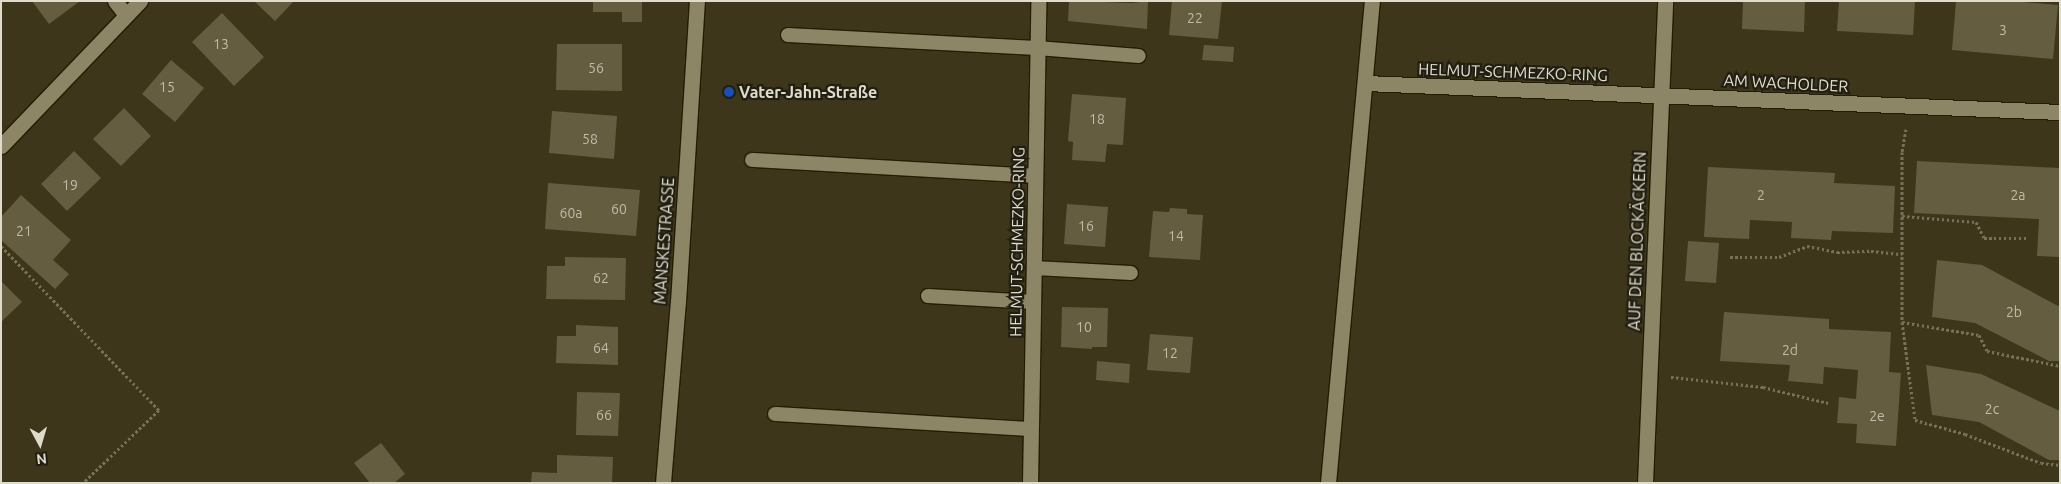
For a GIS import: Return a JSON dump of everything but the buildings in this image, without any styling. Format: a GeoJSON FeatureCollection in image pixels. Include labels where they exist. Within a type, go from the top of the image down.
{"type":"FeatureCollection","features":[{"type":"Feature","properties":{"kind":"street"},"geometry":{"type":"LineString","coordinates":[[115,1],[126,15]]}},
{"type":"Feature","properties":{"kind":"street"},"geometry":{"type":"LineString","coordinates":[[1,146],[140,1]]}},
{"type":"Feature","properties":{"kind":"street","name":"MANSKESTRASSE"},"geometry":{"type":"LineString","coordinates":[[663,483],[678,302],[697,1]]}},
{"type":"Feature","properties":{"kind":"street","name":"HELMUT-SCHMEZKO-RING"},"geometry":{"type":"LineString","coordinates":[[1030,483],[1038,1]]}},
{"type":"Feature","properties":{"kind":"street"},"geometry":{"type":"LineString","coordinates":[[1328,483],[1372,1]]}},
{"type":"Feature","properties":{"kind":"street","name":"AUF DEN BLOCKÄCKERN"},"geometry":{"type":"LineString","coordinates":[[1645,483],[1664,1]]}},
{"type":"Feature","properties":{"kind":"street","name":"HELMUT-SCHMEZKO-RING"},"geometry":{"type":"LineString","coordinates":[[1364,83],[1660,95]]}},
{"type":"Feature","properties":{"kind":"street","name":"AM WACHOLDER"},"geometry":{"type":"LineString","coordinates":[[1660,95],[2060,112]]}},
{"type":"Feature","properties":{"kind":"lane"},"geometry":{"type":"LineString","coordinates":[[788,35],[1038,48],[1139,56]]}},
{"type":"Feature","properties":{"kind":"lane"},"geometry":{"type":"LineString","coordinates":[[752,160],[1035,176]]}},
{"type":"Feature","properties":{"kind":"lane"},"geometry":{"type":"LineString","coordinates":[[1034,268],[1131,273]]}},
{"type":"Feature","properties":{"kind":"lane"},"geometry":{"type":"LineString","coordinates":[[928,296],[1034,302]]}},
{"type":"Feature","properties":{"kind":"lane"},"geometry":{"type":"LineString","coordinates":[[775,414],[1031,430]]}},
{"type":"Feature","properties":{"kind":"path"},"geometry":{"type":"LineString","coordinates":[[1910,106],[1902,152],[1902,322],[1915,420],[1965,434],[2041,463],[2060,465]]}},
{"type":"Feature","properties":{"kind":"path"},"geometry":{"type":"LineString","coordinates":[[1902,216],[1976,222],[1984,238],[2027,238]]}},
{"type":"Feature","properties":{"kind":"path"},"geometry":{"type":"LineString","coordinates":[[1,246],[159,410],[83,483]]}},
{"type":"Feature","properties":{"kind":"path"},"geometry":{"type":"LineString","coordinates":[[1730,256],[1779,257],[1807,246],[1837,252],[1871,251],[1902,254]]}},
{"type":"Feature","properties":{"kind":"path"},"geometry":{"type":"LineString","coordinates":[[1902,322],[1979,335],[1987,351],[2052,366],[2060,366]]}},
{"type":"Feature","properties":{"kind":"path"},"geometry":{"type":"LineString","coordinates":[[1649,375],[1763,387],[1828,403]]}},
{"type":"Feature","properties":{"kind":"place","name":"Vater-Jahn-Straße"},"geometry":{"type":"Point","coordinates":[729,92]}}]}
